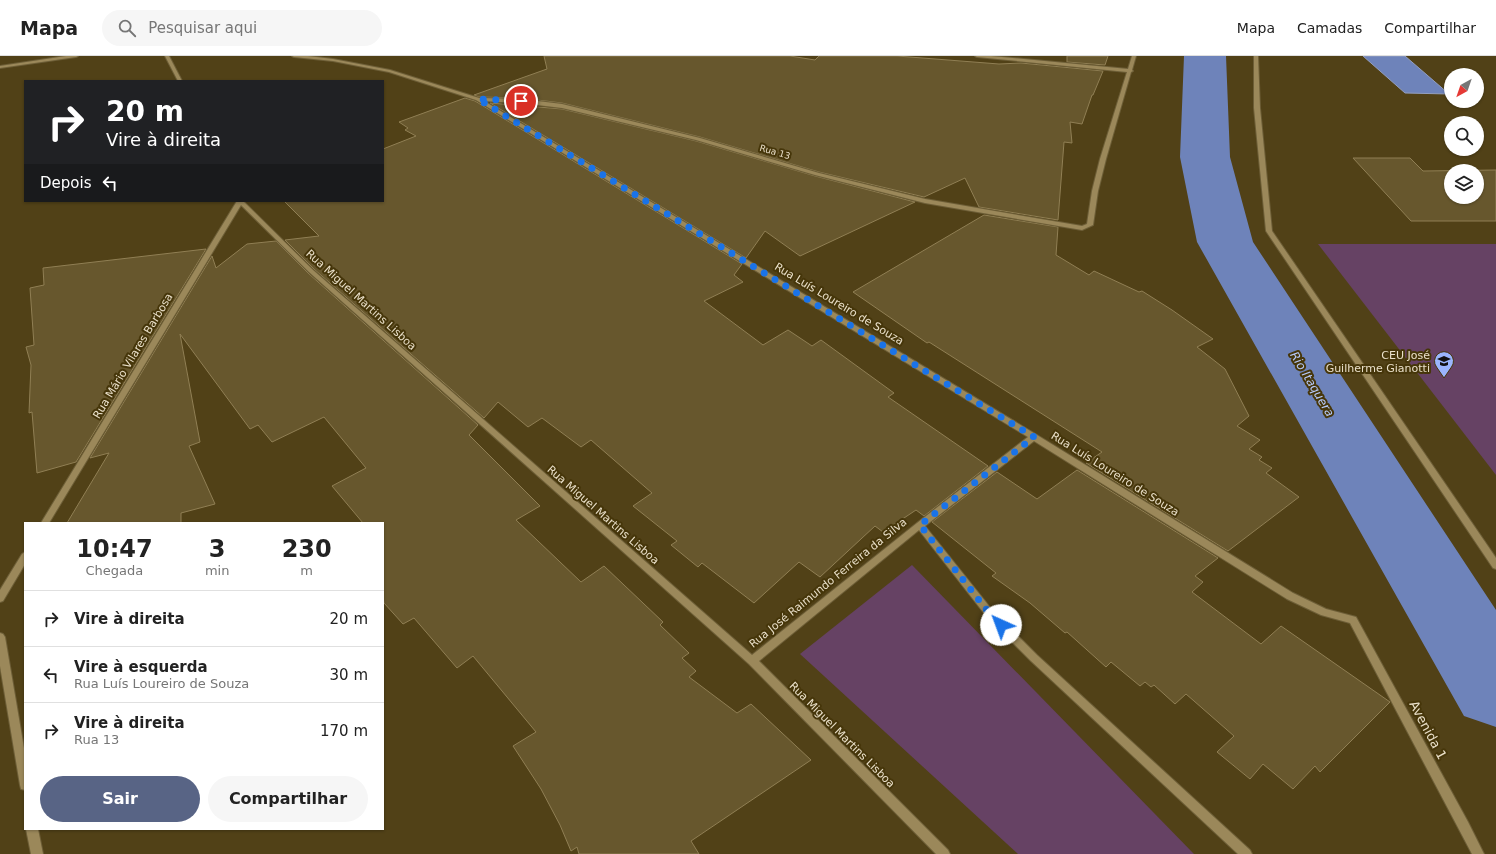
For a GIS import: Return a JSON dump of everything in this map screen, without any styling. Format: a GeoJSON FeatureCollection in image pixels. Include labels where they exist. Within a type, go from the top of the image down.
{"type":"FeatureCollection","features":[{"type":"Feature","properties":{"kind":"street"},"geometry":{"type":"LineString","coordinates":[[0,67],[76,56]]}},
{"type":"Feature","properties":{"kind":"street"},"geometry":{"type":"LineString","coordinates":[[167,56],[179,80]]}},
{"type":"Feature","properties":{"kind":"street","name":"Rua Luís Loureiro de Souza"},"geometry":{"type":"LineString","coordinates":[[294,56],[333,60],[390,71],[478,99],[1034,437],[1290,596],[1324,612],[1353,620]]}},
{"type":"Feature","properties":{"kind":"street"},"geometry":{"type":"LineString","coordinates":[[977,56],[1131,70],[1134,56]]}},
{"type":"Feature","properties":{"kind":"street"},"geometry":{"type":"LineString","coordinates":[[1256,56],[1257,108],[1269,231],[1496,565]]}},
{"type":"Feature","properties":{"kind":"street","name":"Rua 13"},"geometry":{"type":"LineString","coordinates":[[478,99],[521,101],[562,106],[698,139],[816,174],[925,201],[1082,228],[1090,225],[1095,191],[1103,159],[1131,70]]}},
{"type":"Feature","properties":{"kind":"street","name":"Rua Mário Vilares Barbosa"},"geometry":{"type":"LineString","coordinates":[[46,522],[239,202]]}},
{"type":"Feature","properties":{"kind":"street","name":"Rua Miguel Martins Lisboa"},"geometry":{"type":"LineString","coordinates":[[241,202],[311,271],[752,661],[944,854]]}},
{"type":"Feature","properties":{"kind":"street","name":"Rua José Raimundo Ferreira da Silva"},"geometry":{"type":"LineString","coordinates":[[752,661],[920,525],[1034,437]]}},
{"type":"Feature","properties":{"kind":"street"},"geometry":{"type":"LineString","coordinates":[[920,525],[996,620],[1039,663],[1246,854]]}},
{"type":"Feature","properties":{"kind":"street"},"geometry":{"type":"LineString","coordinates":[[0,598],[24,558]]}},
{"type":"Feature","properties":{"kind":"street","name":"Avenida 1"},"geometry":{"type":"LineString","coordinates":[[1353,620],[1478,854]]}},
{"type":"Feature","properties":{"kind":"street"},"geometry":{"type":"LineString","coordinates":[[0,637],[24,779]]}},
{"type":"Feature","properties":{"kind":"street"},"geometry":{"type":"LineString","coordinates":[[32,830],[37,854]]}},
{"type":"Feature","properties":{"kind":"shaded area"},"geometry":{"type":"Polygon","coordinates":[[[1318,244],[1496,244],[1496,475],[1318,244]]]}},
{"type":"Feature","properties":{"kind":"shaded area"},"geometry":{"type":"Polygon","coordinates":[[[912,565],[1194,854],[1018,854],[800,654],[912,565]]]}},
{"type":"Feature","properties":{"kind":"water"},"geometry":{"type":"Polygon","coordinates":[[[1363,56],[1405,56],[1444,90],[1444,94],[1405,93],[1363,56]]]}},
{"type":"Feature","properties":{"kind":"building"},"geometry":{"type":"Polygon","coordinates":[[[544,56],[790,56],[815,60],[819,56],[897,56],[999,64],[1021,63],[1103,71],[1092,95],[1082,124],[1070,122],[1072,143],[1064,142],[1058,220],[979,207],[965,178],[924,197],[819,172],[700,137],[562,103],[521,98],[479,97],[474,95],[547,69],[544,56]]]}},
{"type":"Feature","properties":{"kind":"building"},"geometry":{"type":"Polygon","coordinates":[[[1067,56],[1108,56],[1105,65],[1067,62],[1067,56]]]}},
{"type":"Feature","properties":{"kind":"building"},"geometry":{"type":"Polygon","coordinates":[[[465,98],[475,101],[742,264],[734,275],[743,282],[704,301],[763,345],[788,330],[812,346],[821,340],[894,393],[888,397],[988,466],[924,516],[916,510],[883,532],[875,526],[820,577],[799,562],[754,603],[702,563],[698,567],[671,545],[677,541],[633,506],[652,493],[591,440],[581,447],[542,418],[528,427],[498,402],[484,418],[314,269],[285,240],[319,236],[285,202],[384,202],[384,149],[416,136],[405,130],[408,128],[399,122],[465,98]]]}},
{"type":"Feature","properties":{"kind":"building"},"geometry":{"type":"Polygon","coordinates":[[[490,103],[562,109],[696,141],[815,176],[915,202],[800,256],[765,231],[746,258],[490,103]]]}},
{"type":"Feature","properties":{"kind":"building"},"geometry":{"type":"Polygon","coordinates":[[[1353,158],[1410,158],[1423,171],[1444,171],[1444,204],[1484,204],[1484,170],[1496,170],[1496,221],[1411,221],[1353,158]]]}},
{"type":"Feature","properties":{"kind":"building"},"geometry":{"type":"Polygon","coordinates":[[[984,215],[1058,227],[1056,255],[1089,275],[1094,271],[1139,292],[1142,291],[1213,339],[1197,347],[1225,369],[1249,416],[1237,426],[1260,440],[1249,449],[1262,457],[1259,460],[1272,468],[1266,473],[1299,497],[1228,551],[1086,463],[1102,452],[929,342],[927,343],[853,292],[984,215]]]}},
{"type":"Feature","properties":{"kind":"building"},"geometry":{"type":"Polygon","coordinates":[[[276,241],[308,273],[478,425],[469,435],[540,506],[516,520],[581,582],[604,566],[663,622],[660,625],[689,653],[682,658],[696,671],[689,677],[737,713],[751,704],[811,760],[691,841],[699,854],[579,854],[577,847],[571,851],[560,825],[541,789],[513,746],[536,732],[473,656],[457,668],[414,618],[403,624],[384,603],[384,522],[362,522],[332,486],[366,468],[324,417],[272,442],[258,425],[250,429],[180,334],[200,442],[189,446],[215,504],[181,513],[181,522],[68,522],[109,453],[90,458],[212,256],[216,268],[247,244],[276,241]]]}},
{"type":"Feature","properties":{"kind":"building"},"geometry":{"type":"Polygon","coordinates":[[[206,249],[76,462],[37,473],[32,412],[29,413],[31,365],[26,347],[34,345],[30,288],[44,285],[43,268],[206,249]]]}},
{"type":"Feature","properties":{"kind":"building"},"geometry":{"type":"Polygon","coordinates":[[[1077,470],[1218,558],[1195,576],[1203,582],[1192,592],[1261,644],[1281,626],[1390,702],[1320,772],[1315,766],[1293,789],[1263,764],[1250,779],[1217,752],[1234,736],[1186,694],[1175,704],[1154,685],[1151,687],[1145,682],[1140,686],[1111,662],[1106,667],[1067,632],[1065,633],[1030,603],[992,576],[996,573],[932,522],[997,472],[1037,499],[1077,470]]]}},
{"type":"Feature","properties":{"kind":"waterway","name":"Rio Itaquera"},"geometry":{"type":"LineString","coordinates":[[1205,56],[1205,157],[1225,242],[1496,687]]}},
{"type":"Feature","properties":{"kind":"place","name":"CEU José Guilherme Gianotti"},"geometry":{"type":"Point","coordinates":[1444,378]}},
{"type":"Feature","properties":{"kind":"route"},"geometry":{"type":"LineString","coordinates":[[521,101],[478,99],[1034,437],[920,525],[990,614],[1001,625]]}}]}
